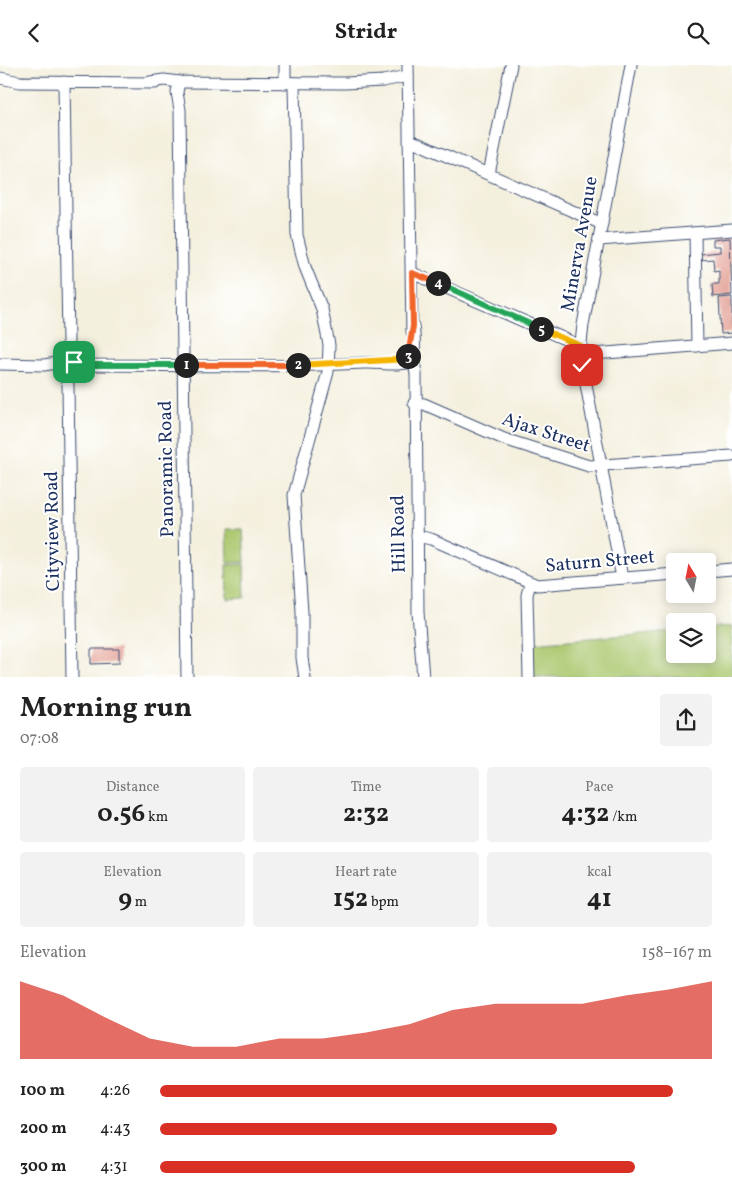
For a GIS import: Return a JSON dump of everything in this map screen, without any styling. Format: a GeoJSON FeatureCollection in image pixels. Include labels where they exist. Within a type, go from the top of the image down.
{"type":"FeatureCollection","features":[{"type":"Feature","properties":{"kind":"street"},"geometry":{"type":"LineString","coordinates":[[285,65],[290,83],[297,235],[305,267],[318,297],[328,339],[328,365],[294,495],[302,612],[302,659],[306,677]]}},
{"type":"Feature","properties":{"kind":"street"},"geometry":{"type":"LineString","coordinates":[[489,174],[510,65]]}},
{"type":"Feature","properties":{"kind":"street","name":"Minerva Avenue"},"geometry":{"type":"LineString","coordinates":[[622,578],[581,351],[631,65]]}},
{"type":"Feature","properties":{"kind":"street"},"geometry":{"type":"LineString","coordinates":[[0,83],[150,82],[164,80],[179,86],[206,83],[383,81],[408,75]]}},
{"type":"Feature","properties":{"kind":"street","name":"Hill Road"},"geometry":{"type":"LineString","coordinates":[[408,75],[413,326],[416,345],[409,361],[416,374],[414,403],[422,677]]}},
{"type":"Feature","properties":{"kind":"street"},"geometry":{"type":"LineString","coordinates":[[0,78],[20,82]]}},
{"type":"Feature","properties":{"kind":"street","name":"Cityview Road"},"geometry":{"type":"LineString","coordinates":[[64,82],[72,677]]}},
{"type":"Feature","properties":{"kind":"street","name":"Panoramic Road"},"geometry":{"type":"LineString","coordinates":[[179,86],[187,677]]}},
{"type":"Feature","properties":{"kind":"street"},"geometry":{"type":"LineString","coordinates":[[410,140],[602,223]]}},
{"type":"Feature","properties":{"kind":"street"},"geometry":{"type":"LineString","coordinates":[[599,241],[732,229]]}},
{"type":"Feature","properties":{"kind":"street"},"geometry":{"type":"LineString","coordinates":[[694,233],[697,346]]}},
{"type":"Feature","properties":{"kind":"street"},"geometry":{"type":"LineString","coordinates":[[412,273],[581,351],[732,343]]}},
{"type":"Feature","properties":{"kind":"street"},"geometry":{"type":"LineString","coordinates":[[0,364],[328,365],[409,361]]}},
{"type":"Feature","properties":{"kind":"street","name":"Ajax Street"},"geometry":{"type":"LineString","coordinates":[[414,403],[424,404],[516,444],[583,465],[601,467],[732,456]]}},
{"type":"Feature","properties":{"kind":"street","name":"Saturn Street"},"geometry":{"type":"LineString","coordinates":[[417,536],[431,539],[530,583],[542,585],[666,575]]}},
{"type":"Feature","properties":{"kind":"street"},"geometry":{"type":"LineString","coordinates":[[716,570],[732,569]]}},
{"type":"Feature","properties":{"kind":"street"},"geometry":{"type":"LineString","coordinates":[[529,677],[528,595],[530,583]]}},
{"type":"Feature","properties":{"kind":"green space"},"geometry":{"type":"Polygon","coordinates":[[[226,529],[243,529],[245,562],[227,563],[226,529]]]}},
{"type":"Feature","properties":{"kind":"green space"},"geometry":{"type":"Polygon","coordinates":[[[244,564],[245,598],[227,599],[226,565],[244,564]]]}},
{"type":"Feature","properties":{"kind":"green space"},"geometry":{"type":"Polygon","coordinates":[[[732,626],[732,677],[533,677],[532,643],[666,632],[666,663],[716,663],[716,627],[732,626]]]}},
{"type":"Feature","properties":{"kind":"building"},"geometry":{"type":"Polygon","coordinates":[[[730,238],[732,295],[713,297],[712,284],[719,284],[719,270],[714,271],[713,259],[700,260],[700,254],[720,252],[720,246],[713,246],[713,240],[730,238]]]}},
{"type":"Feature","properties":{"kind":"building"},"geometry":{"type":"Polygon","coordinates":[[[732,297],[732,333],[721,334],[719,298],[732,297]]]}},
{"type":"Feature","properties":{"kind":"building"},"geometry":{"type":"Polygon","coordinates":[[[91,649],[119,649],[119,663],[91,664],[91,649]]]}},
{"type":"Feature","properties":{"kind":"route"},"geometry":{"type":"LineString","coordinates":[[74,362],[93,365],[314,365],[408,359],[413,326],[412,273],[581,346],[582,365]]}}]}
